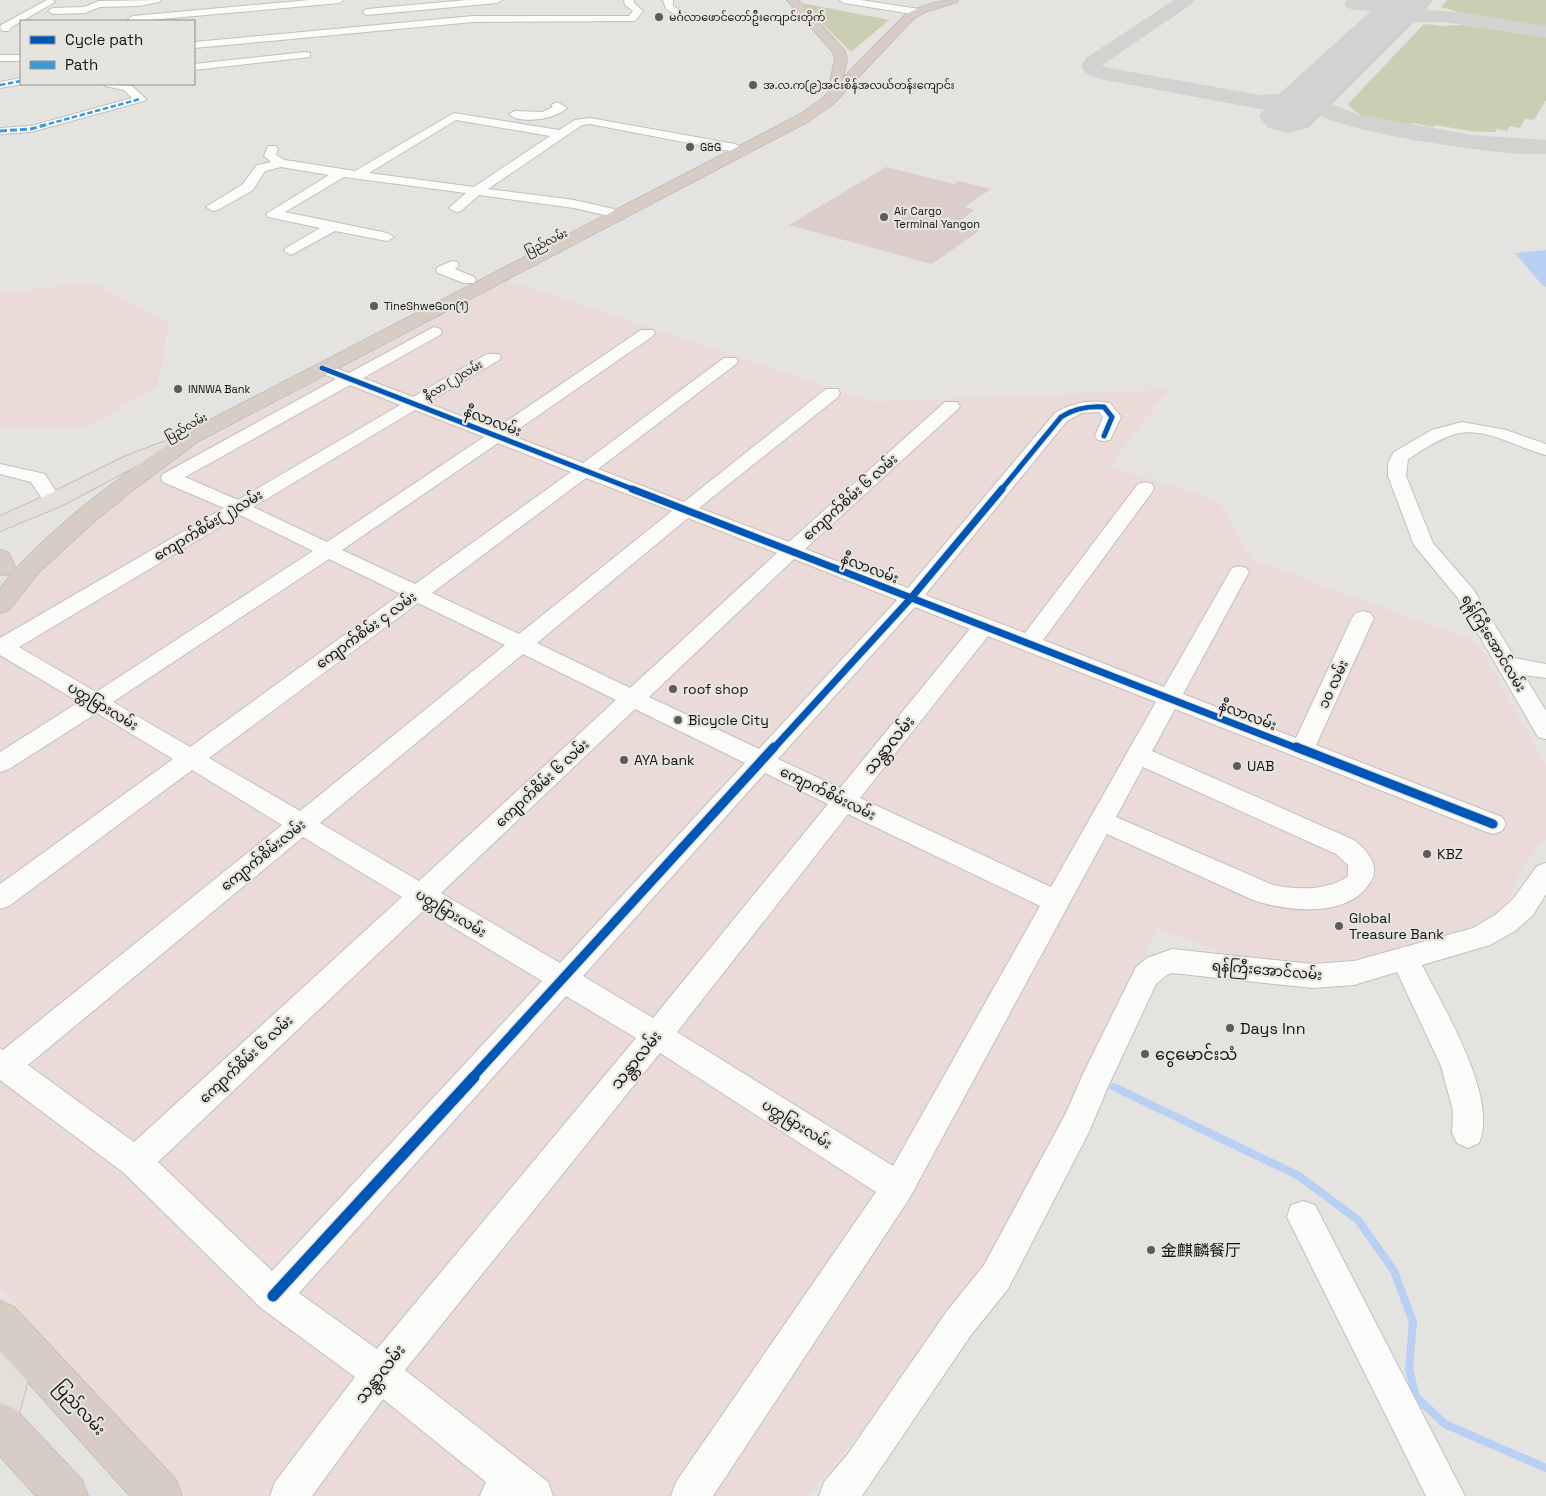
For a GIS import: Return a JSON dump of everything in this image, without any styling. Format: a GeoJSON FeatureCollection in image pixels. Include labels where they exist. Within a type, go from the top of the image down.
{"type":"FeatureCollection","features":[{"type":"Feature","properties":{"kind":"highway"},"geometry":{"type":"LineString","coordinates":[[792,0],[839,51],[841,59],[836,83]]}},
{"type":"Feature","properties":{"kind":"highway","name":"ပြည်လမ်း"},"geometry":{"type":"LineString","coordinates":[[2,567],[72,502],[175,431],[469,280],[609,212],[808,110],[821,100],[890,23],[939,0]]}},
{"type":"Feature","properties":{"kind":"highway","name":"ပြည်လမ်း"},"geometry":{"type":"LineString","coordinates":[[0,605],[30,568],[72,502],[143,470],[192,437],[804,118],[828,101],[914,11],[953,0]]}},
{"type":"Feature","properties":{"kind":"highway"},"geometry":{"type":"LineString","coordinates":[[2,567],[30,568]]}},
{"type":"Feature","properties":{"kind":"highway","name":"ပြည်လမ်း"},"geometry":{"type":"LineString","coordinates":[[5,1327],[160,1496]]}},
{"type":"Feature","properties":{"kind":"highway"},"geometry":{"type":"LineString","coordinates":[[0,1424],[66,1496]]}},
{"type":"Feature","properties":{"kind":"main road","name":"ပြည်လမ်း"},"geometry":{"type":"LineString","coordinates":[[133,460],[192,437]]}},
{"type":"Feature","properties":{"kind":"main road"},"geometry":{"type":"LineString","coordinates":[[0,524],[72,502]]}},
{"type":"Feature","properties":{"kind":"main road"},"geometry":{"type":"LineString","coordinates":[[0,1407],[5,1327]]}},
{"type":"Feature","properties":{"kind":"street"},"geometry":{"type":"LineString","coordinates":[[6,29],[4,27],[16,20],[51,6],[85,10],[99,4],[156,0]]}},
{"type":"Feature","properties":{"kind":"street"},"geometry":{"type":"LineString","coordinates":[[142,2],[132,11],[133,20],[266,3],[297,8],[339,0]]}},
{"type":"Feature","properties":{"kind":"street"},"geometry":{"type":"LineString","coordinates":[[358,13],[497,0]]}},
{"type":"Feature","properties":{"kind":"street"},"geometry":{"type":"LineString","coordinates":[[668,0],[670,7],[684,16]]}},
{"type":"Feature","properties":{"kind":"street"},"geometry":{"type":"LineString","coordinates":[[844,0],[914,11]]}},
{"type":"Feature","properties":{"kind":"street"},"geometry":{"type":"LineString","coordinates":[[470,3],[476,15],[473,19]]}},
{"type":"Feature","properties":{"kind":"street"},"geometry":{"type":"LineString","coordinates":[[195,45],[306,30],[423,27],[473,19],[632,19],[638,11],[627,3]]}},
{"type":"Feature","properties":{"kind":"street"},"geometry":{"type":"LineString","coordinates":[[378,11],[383,23]]}},
{"type":"Feature","properties":{"kind":"street"},"geometry":{"type":"LineString","coordinates":[[0,20],[16,20]]}},
{"type":"Feature","properties":{"kind":"street"},"geometry":{"type":"LineString","coordinates":[[372,29],[379,41]]}},
{"type":"Feature","properties":{"kind":"street"},"geometry":{"type":"LineString","coordinates":[[195,68],[306,55]]}},
{"type":"Feature","properties":{"kind":"street"},"geometry":{"type":"LineString","coordinates":[[0,58],[20,58]]}},
{"type":"Feature","properties":{"kind":"street"},"geometry":{"type":"LineString","coordinates":[[0,85],[20,81]]}},
{"type":"Feature","properties":{"kind":"street"},"geometry":{"type":"LineString","coordinates":[[0,131],[31,129],[140,99],[130,86]]}},
{"type":"Feature","properties":{"kind":"street"},"geometry":{"type":"LineString","coordinates":[[556,105],[561,108],[544,116],[521,114],[492,117],[552,128],[560,128],[582,118],[735,148]]}},
{"type":"Feature","properties":{"kind":"street"},"geometry":{"type":"LineString","coordinates":[[357,174],[454,116],[560,134]]}},
{"type":"Feature","properties":{"kind":"street"},"geometry":{"type":"LineString","coordinates":[[456,208],[476,191],[560,134],[579,122],[590,121]]}},
{"type":"Feature","properties":{"kind":"street"},"geometry":{"type":"LineString","coordinates":[[272,149],[270,156],[283,169]]}},
{"type":"Feature","properties":{"kind":"street"},"geometry":{"type":"LineString","coordinates":[[213,207],[248,186],[261,168],[283,169],[299,167],[574,204],[609,212]]}},
{"type":"Feature","properties":{"kind":"street"},"geometry":{"type":"LineString","coordinates":[[341,173],[273,214],[387,237]]}},
{"type":"Feature","properties":{"kind":"street"},"geometry":{"type":"LineString","coordinates":[[291,251],[330,227]]}},
{"type":"Feature","properties":{"kind":"street"},"geometry":{"type":"LineString","coordinates":[[452,265],[443,270],[469,280]]}},
{"type":"Feature","properties":{"kind":"street"},"geometry":{"type":"LineString","coordinates":[[349,379],[434,332]]}},
{"type":"Feature","properties":{"kind":"street"},"geometry":{"type":"LineString","coordinates":[[0,763],[97,703],[497,436],[647,333]]}},
{"type":"Feature","properties":{"kind":"street","name":"နီလာ (၂)လမ်း"},"geometry":{"type":"LineString","coordinates":[[414,404],[493,357]]}},
{"type":"Feature","properties":{"kind":"street","name":"ကျောက်စိမ်း ၄ လမ်း"},"geometry":{"type":"LineString","coordinates":[[0,898],[189,758],[417,594],[730,361]]}},
{"type":"Feature","properties":{"kind":"street","name":"နီလာလမ်း"},"geometry":{"type":"LineString","coordinates":[[322,368],[1493,824]]}},
{"type":"Feature","properties":{"kind":"street","name":"ကျောက်စိမ်းလမ်း"},"geometry":{"type":"LineString","coordinates":[[349,379],[170,478],[238,507],[844,801],[1056,901]]}},
{"type":"Feature","properties":{"kind":"street","name":"ကျောက်စိမ်းလမ်း"},"geometry":{"type":"LineString","coordinates":[[2,1064],[832,393]]}},
{"type":"Feature","properties":{"kind":"street","name":"ကျောက်စိမ်း(၂)လမ်း"},"geometry":{"type":"LineString","coordinates":[[1,646],[414,404]]}},
{"type":"Feature","properties":{"kind":"street","name":"ကျောက်စိမ်း ၆ လမ်း"},"geometry":{"type":"LineString","coordinates":[[135,1162],[791,551],[951,406]]}},
{"type":"Feature","properties":{"kind":"street"},"geometry":{"type":"LineString","coordinates":[[273,1296],[912,598],[1061,417],[1072,409],[1087,406],[1104,407],[1112,417],[1104,436]]}},
{"type":"Feature","properties":{"kind":"street","name":"ရန်ကြီးအောင်လမ်း"},"geometry":{"type":"LineString","coordinates":[[1546,450],[1498,434],[1460,427],[1450,429],[1400,456],[1397,463],[1397,476],[1424,545],[1466,594],[1546,732]]}},
{"type":"Feature","properties":{"kind":"street"},"geometry":{"type":"LineString","coordinates":[[0,469],[38,478],[72,502]]}},
{"type":"Feature","properties":{"kind":"street"},"geometry":{"type":"LineString","coordinates":[[1029,643],[1145,488]]}},
{"type":"Feature","properties":{"kind":"street"},"geometry":{"type":"LineString","coordinates":[[690,1496],[898,1188],[1239,572]]}},
{"type":"Feature","properties":{"kind":"street","name":"၁၀ လမ်း"},"geometry":{"type":"LineString","coordinates":[[1302,750],[1364,618]]}},
{"type":"Feature","properties":{"kind":"street","name":"သန္တာလမ်း"},"geometry":{"type":"LineString","coordinates":[[289,1496],[380,1373],[657,1035],[984,626]]}},
{"type":"Feature","properties":{"kind":"street","name":"ပတ္တမြားလမ်း"},"geometry":{"type":"LineString","coordinates":[[1,646],[657,1035],[898,1188]]}},
{"type":"Feature","properties":{"kind":"street"},"geometry":{"type":"LineString","coordinates":[[1509,666],[1546,671]]}},
{"type":"Feature","properties":{"kind":"street"},"geometry":{"type":"LineString","coordinates":[[1101,821],[1262,892],[1280,897],[1327,897],[1354,888],[1360,879],[1362,871],[1360,862],[1345,847],[1138,755]]}},
{"type":"Feature","properties":{"kind":"street","name":"ရန်ကြီးအောင်လမ်း"},"geometry":{"type":"LineString","coordinates":[[838,1496],[860,1468],[959,1323],[996,1277],[1078,1122],[1146,976],[1157,966],[1172,961],[1313,976],[1354,973],[1480,937],[1505,923],[1523,907],[1546,874]]}},
{"type":"Feature","properties":{"kind":"street"},"geometry":{"type":"LineString","coordinates":[[1405,959],[1456,1065],[1468,1111],[1468,1133]]}},
{"type":"Feature","properties":{"kind":"street"},"geometry":{"type":"LineString","coordinates":[[2,1064],[135,1162],[273,1296],[380,1373],[515,1490]]}},
{"type":"Feature","properties":{"kind":"street"},"geometry":{"type":"LineString","coordinates":[[1303,1217],[1446,1496]]}},
{"type":"Feature","properties":{"kind":"shaded area"},"geometry":{"type":"Polygon","coordinates":[[[503,279],[870,402],[1168,390],[1109,466],[1219,502],[1252,560],[1477,642],[1546,766],[1546,838],[1521,869],[1507,905],[1477,925],[1367,956],[1310,964],[1246,960],[1158,929],[990,1271],[809,1496],[177,1496],[0,1287],[0,615],[110,501],[177,457],[503,279]]]}},
{"type":"Feature","properties":{"kind":"shaded area"},"geometry":{"type":"Polygon","coordinates":[[[91,282],[169,323],[157,386],[88,427],[0,427],[0,291],[23,291],[91,282]]]}},
{"type":"Feature","properties":{"kind":"green space"},"geometry":{"type":"Polygon","coordinates":[[[1447,0],[1546,0],[1546,27],[1460,14],[1441,7],[1447,0]]]}},
{"type":"Feature","properties":{"kind":"green space"},"geometry":{"type":"Polygon","coordinates":[[[802,3],[889,20],[851,52],[802,3]]]}},
{"type":"Feature","properties":{"kind":"green space"},"geometry":{"type":"Polygon","coordinates":[[[1423,25],[1441,26],[1462,25],[1546,37],[1546,100],[1534,120],[1525,119],[1520,128],[1510,126],[1507,131],[1497,129],[1495,132],[1469,131],[1436,125],[1433,127],[1385,121],[1367,117],[1352,109],[1348,104],[1423,25]]]}},
{"type":"Feature","properties":{"kind":"water"},"geometry":{"type":"Polygon","coordinates":[[[1546,250],[1546,287],[1542,285],[1515,253],[1546,250]]]}},
{"type":"Feature","properties":{"kind":"building","name":"Air Cargo Terminal Yangon"},"geometry":{"type":"Polygon","coordinates":[[[886,167],[954,184],[958,181],[991,189],[964,207],[975,210],[955,224],[980,230],[932,264],[789,225],[886,167]]]}},
{"type":"Feature","properties":{"kind":"waterway"},"geometry":{"type":"LineString","coordinates":[[1114,1087],[1299,1176],[1358,1220],[1394,1271],[1413,1322],[1409,1369],[1416,1397],[1445,1424],[1546,1468]]}},
{"type":"Feature","properties":{"kind":"taxiway"},"geometry":{"type":"LineString","coordinates":[[1186,0],[1093,62],[1091,67],[1105,74],[1260,102],[1289,100],[1309,96],[1314,104],[1321,108],[1352,120],[1471,142],[1546,147]]}},
{"type":"Feature","properties":{"kind":"taxiway"},"geometry":{"type":"LineString","coordinates":[[1353,4],[1391,5],[1410,0],[1411,5],[1420,10]]}},
{"type":"Feature","properties":{"kind":"taxiway"},"geometry":{"type":"LineString","coordinates":[[1390,20],[1406,17],[1445,17],[1546,32]]}},
{"type":"Feature","properties":{"kind":"runway"},"geometry":{"type":"LineString","coordinates":[[1288,116],[1410,0]]}},
{"type":"Feature","properties":{"kind":"marked path"},"geometry":{"type":"LineString","coordinates":[[0,85],[20,81]]}},
{"type":"Feature","properties":{"kind":"marked path"},"geometry":{"type":"LineString","coordinates":[[0,131],[31,129],[140,99]]}},
{"type":"Feature","properties":{"kind":"cycle path"},"geometry":{"type":"LineString","coordinates":[[322,368],[1493,824]]}},
{"type":"Feature","properties":{"kind":"cycle path"},"geometry":{"type":"LineString","coordinates":[[273,1296],[911,598],[1061,417],[1082,408],[1104,407],[1112,417],[1104,436]]}},
{"type":"Feature","properties":{"kind":"place","name":"မင်္ဂလာဖောင်တော်ဦးကျောင်းတိုက်"},"geometry":{"type":"Point","coordinates":[659,17]}},
{"type":"Feature","properties":{"kind":"place","name":"အ.လ.က(၉)အင်းစိန်အလယ်တန်းကျောင်း"},"geometry":{"type":"Point","coordinates":[753,85]}},
{"type":"Feature","properties":{"kind":"place","name":"G&G"},"geometry":{"type":"Point","coordinates":[690,147]}},
{"type":"Feature","properties":{"kind":"place","name":"Air Cargo Terminal Yangon"},"geometry":{"type":"Point","coordinates":[884,217]}},
{"type":"Feature","properties":{"kind":"place","name":"TineShweGon(1)"},"geometry":{"type":"Point","coordinates":[374,306]}},
{"type":"Feature","properties":{"kind":"place","name":"INNWA Bank"},"geometry":{"type":"Point","coordinates":[178,389]}},
{"type":"Feature","properties":{"kind":"place","name":"roof shop"},"geometry":{"type":"Point","coordinates":[673,689]}},
{"type":"Feature","properties":{"kind":"place","name":"Bicycle City"},"geometry":{"type":"Point","coordinates":[678,720]}},
{"type":"Feature","properties":{"kind":"place","name":"AYA bank"},"geometry":{"type":"Point","coordinates":[624,760]}},
{"type":"Feature","properties":{"kind":"place","name":"UAB"},"geometry":{"type":"Point","coordinates":[1237,766]}},
{"type":"Feature","properties":{"kind":"place","name":"KBZ"},"geometry":{"type":"Point","coordinates":[1427,854]}},
{"type":"Feature","properties":{"kind":"place","name":"Global Treasure Bank"},"geometry":{"type":"Point","coordinates":[1339,926]}},
{"type":"Feature","properties":{"kind":"place","name":"Days Inn"},"geometry":{"type":"Point","coordinates":[1230,1028]}},
{"type":"Feature","properties":{"kind":"place","name":"ငွေမောင်းသံ"},"geometry":{"type":"Point","coordinates":[1145,1054]}},
{"type":"Feature","properties":{"kind":"place","name":"金麒麟餐厅"},"geometry":{"type":"Point","coordinates":[1151,1250]}}]}
